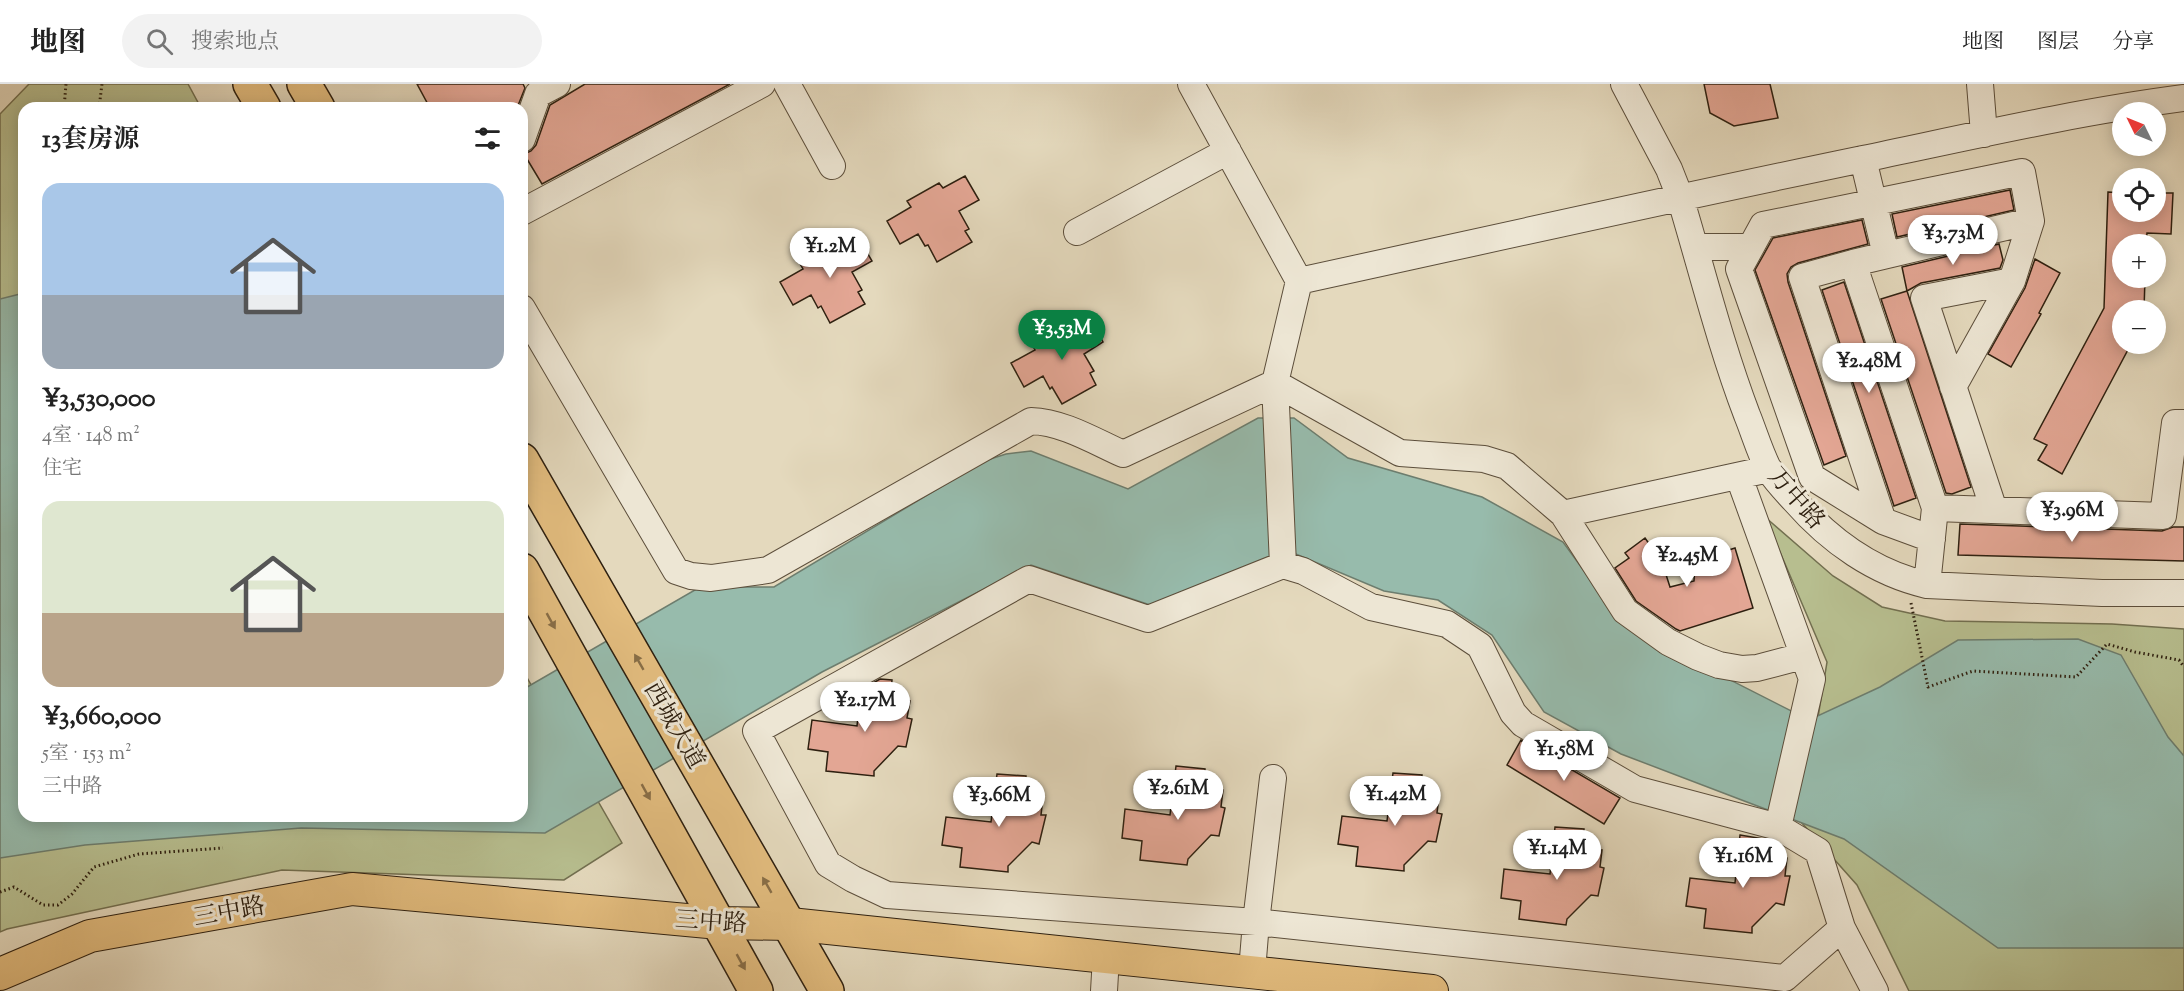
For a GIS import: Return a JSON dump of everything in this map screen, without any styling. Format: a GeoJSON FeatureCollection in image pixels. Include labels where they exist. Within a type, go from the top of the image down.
{"type":"FeatureCollection","features":[{"type":"Feature","properties":{"kind":"highway"},"geometry":{"type":"LineString","coordinates":[[250,84],[260,102]]}},
{"type":"Feature","properties":{"kind":"highway"},"geometry":{"type":"LineString","coordinates":[[304,84],[314,102]]}},
{"type":"Feature","properties":{"kind":"highway","name":"西城大道"},"geometry":{"type":"LineString","coordinates":[[528,470],[828,991]]}},
{"type":"Feature","properties":{"kind":"highway"},"geometry":{"type":"LineString","coordinates":[[528,581],[756,991]]}},
{"type":"Feature","properties":{"kind":"main road","name":"三中路"},"geometry":{"type":"LineString","coordinates":[[0,974],[90,936],[352,889],[719,923],[790,924],[1432,991]]}},
{"type":"Feature","properties":{"kind":"street"},"geometry":{"type":"LineString","coordinates":[[528,209],[762,84]]}},
{"type":"Feature","properties":{"kind":"street"},"geometry":{"type":"LineString","coordinates":[[787,84],[832,166]]}},
{"type":"Feature","properties":{"kind":"street"},"geometry":{"type":"LineString","coordinates":[[1191,84],[1299,281],[1275,384],[1283,566]]}},
{"type":"Feature","properties":{"kind":"street","name":"万中路"},"geometry":{"type":"LineString","coordinates":[[1624,84],[1669,169],[1680,197],[1737,388],[1769,469],[1805,513],[1829,535],[1874,566],[1917,583],[2102,593],[2184,593]]}},
{"type":"Feature","properties":{"kind":"street"},"geometry":{"type":"LineString","coordinates":[[1980,84],[1984,134]]}},
{"type":"Feature","properties":{"kind":"street"},"geometry":{"type":"LineString","coordinates":[[528,124],[543,88]]}},
{"type":"Feature","properties":{"kind":"street"},"geometry":{"type":"LineString","coordinates":[[1299,281],[1863,159],[2138,104],[2184,98]]}},
{"type":"Feature","properties":{"kind":"street"},"geometry":{"type":"LineString","coordinates":[[1077,232],[1228,151]]}},
{"type":"Feature","properties":{"kind":"street"},"geometry":{"type":"LineString","coordinates":[[1863,159],[1886,255]]}},
{"type":"Feature","properties":{"kind":"street"},"geometry":{"type":"LineString","coordinates":[[1932,539],[1883,520],[1812,477],[1739,269],[1763,225],[2022,172],[2031,221],[2012,280],[1953,387]]}},
{"type":"Feature","properties":{"kind":"street"},"geometry":{"type":"LineString","coordinates":[[1883,520],[1802,277],[2031,221]]}},
{"type":"Feature","properties":{"kind":"street"},"geometry":{"type":"LineString","coordinates":[[1695,247],[1751,247]]}},
{"type":"Feature","properties":{"kind":"street"},"geometry":{"type":"LineString","coordinates":[[1853,263],[1935,508],[1932,539],[1917,583]]}},
{"type":"Feature","properties":{"kind":"street"},"geometry":{"type":"LineString","coordinates":[[1994,510],[1924,298],[2012,280]]}},
{"type":"Feature","properties":{"kind":"street"},"geometry":{"type":"LineString","coordinates":[[528,318],[676,571],[711,578],[768,570],[1030,421],[1059,426],[1123,454],[1275,384]]}},
{"type":"Feature","properties":{"kind":"street"},"geometry":{"type":"LineString","coordinates":[[1275,384],[1400,453],[1484,459],[1507,466],[1563,514],[1624,611],[1668,642],[1708,661],[1742,669],[1807,668]]}},
{"type":"Feature","properties":{"kind":"street"},"geometry":{"type":"LineString","coordinates":[[1935,508],[2163,516],[2175,423],[2184,423]]}},
{"type":"Feature","properties":{"kind":"street"},"geometry":{"type":"LineString","coordinates":[[1563,514],[1769,469]]}},
{"type":"Feature","properties":{"kind":"street"},"geometry":{"type":"LineString","coordinates":[[1739,477],[1807,668],[1778,827]]}},
{"type":"Feature","properties":{"kind":"street"},"geometry":{"type":"LineString","coordinates":[[1842,928],[1785,978],[1256,922],[887,895],[828,864],[756,731],[1029,579],[1148,619],[1283,566],[1303,571],[1371,607],[1447,624],[1480,646],[1512,713],[1523,724],[1635,789],[1778,827],[1818,851],[1842,928],[1875,991]]}},
{"type":"Feature","properties":{"kind":"street"},"geometry":{"type":"LineString","coordinates":[[1252,971],[1273,778]]}},
{"type":"Feature","properties":{"kind":"street"},"geometry":{"type":"LineString","coordinates":[[1104,991],[1106,957]]}},
{"type":"Feature","properties":{"kind":"path"},"geometry":{"type":"LineString","coordinates":[[64,102],[66,84]]}},
{"type":"Feature","properties":{"kind":"path"},"geometry":{"type":"LineString","coordinates":[[100,102],[102,84]]}},
{"type":"Feature","properties":{"kind":"path"},"geometry":{"type":"LineString","coordinates":[[1917,583],[1928,687],[1973,671],[2076,677],[2107,644],[2179,660],[2184,667]]}},
{"type":"Feature","properties":{"kind":"path"},"geometry":{"type":"LineString","coordinates":[[0,892],[14,887],[43,905],[58,905],[72,894],[94,867],[139,854],[223,848]]}},
{"type":"Feature","properties":{"kind":"shaded area"},"geometry":{"type":"Polygon","coordinates":[[[29,84],[188,84],[198,102],[18,102],[18,822],[528,822],[528,679],[622,843],[564,880],[282,870],[0,932],[0,114],[29,84]]]}},
{"type":"Feature","properties":{"kind":"shaded area"},"geometry":{"type":"Polygon","coordinates":[[[18,294],[18,822],[528,822],[528,687],[700,587],[774,587],[984,461],[1006,454],[1031,451],[1128,489],[1258,418],[1294,418],[1348,458],[1482,497],[1563,542],[1624,626],[1809,720],[1880,687],[1958,640],[2078,639],[2121,655],[2168,737],[2184,756],[2184,948],[1998,948],[1844,839],[1621,754],[1544,712],[1492,635],[1438,600],[1384,591],[1296,554],[1153,606],[1031,565],[822,672],[545,833],[301,828],[85,845],[0,858],[0,299],[18,294]]]}},
{"type":"Feature","properties":{"kind":"shaded area"},"geometry":{"type":"Polygon","coordinates":[[[1765,517],[1833,576],[1882,607],[1945,621],[2112,624],[2184,629],[2184,991],[1909,991],[1857,885],[1801,822],[1827,662],[1765,517]]]}},
{"type":"Feature","properties":{"kind":"building"},"geometry":{"type":"Polygon","coordinates":[[[417,84],[523,84],[525,88],[519,102],[427,102],[417,84]]]}},
{"type":"Feature","properties":{"kind":"building"},"geometry":{"type":"Polygon","coordinates":[[[585,84],[730,84],[542,184],[528,161],[528,152],[536,145],[550,105],[585,84]]]}},
{"type":"Feature","properties":{"kind":"building"},"geometry":{"type":"Polygon","coordinates":[[[1704,84],[1770,84],[1778,118],[1734,126],[1710,113],[1704,84]]]}},
{"type":"Feature","properties":{"kind":"building"},"geometry":{"type":"Polygon","coordinates":[[[965,176],[979,200],[959,211],[969,229],[965,231],[972,242],[937,262],[928,245],[925,246],[918,234],[900,244],[887,221],[911,207],[907,201],[939,183],[943,188],[965,176]]]}},
{"type":"Feature","properties":{"kind":"building"},"geometry":{"type":"Polygon","coordinates":[[[2010,190],[2014,210],[1897,237],[1892,214],[2010,190]]]}},
{"type":"Feature","properties":{"kind":"building"},"geometry":{"type":"Polygon","coordinates":[[[2108,192],[2112,192],[2112,222],[2166,222],[2166,193],[2173,193],[2171,234],[2112,234],[2112,288],[2145,288],[2144,300],[2112,300],[2112,354],[2126,354],[2062,474],[2038,460],[2047,445],[2034,439],[2104,308],[2108,192]]]}},
{"type":"Feature","properties":{"kind":"building"},"geometry":{"type":"Polygon","coordinates":[[[1862,220],[1868,244],[1798,263],[1791,267],[1787,274],[1846,456],[1824,465],[1755,270],[1773,238],[1862,220]]]}},
{"type":"Feature","properties":{"kind":"building"},"geometry":{"type":"Polygon","coordinates":[[[858,237],[872,261],[852,272],[862,290],[858,292],[865,304],[830,323],[821,306],[818,308],[811,295],[793,305],[780,282],[803,269],[799,262],[832,244],[836,250],[858,237]]]}},
{"type":"Feature","properties":{"kind":"building"},"geometry":{"type":"Polygon","coordinates":[[[1999,244],[2003,260],[2000,268],[1921,283],[1907,291],[1902,267],[1999,244]]]}},
{"type":"Feature","properties":{"kind":"building"},"geometry":{"type":"Polygon","coordinates":[[[2035,259],[2060,273],[2039,313],[2041,314],[2011,367],[1988,354],[2025,288],[2035,259]]]}},
{"type":"Feature","properties":{"kind":"building"},"geometry":{"type":"Polygon","coordinates":[[[1844,282],[1916,498],[1894,506],[1822,290],[1844,282]]]}},
{"type":"Feature","properties":{"kind":"building"},"geometry":{"type":"Polygon","coordinates":[[[1907,291],[1971,487],[1952,494],[1946,493],[1881,299],[1907,291]]]}},
{"type":"Feature","properties":{"kind":"building"},"geometry":{"type":"Polygon","coordinates":[[[1090,318],[1103,342],[1084,354],[1094,371],[1090,373],[1096,385],[1062,404],[1043,376],[1024,387],[1011,363],[1035,350],[1031,343],[1064,325],[1067,331],[1090,318]]]}},
{"type":"Feature","properties":{"kind":"building"},"geometry":{"type":"Polygon","coordinates":[[[1960,524],[2162,531],[2173,527],[2184,527],[2184,561],[1958,555],[1960,524]]]}},
{"type":"Feature","properties":{"kind":"building"},"geometry":{"type":"Polygon","coordinates":[[[1645,538],[1662,562],[1670,587],[1694,581],[1695,561],[1735,548],[1753,608],[1680,631],[1676,629],[1636,601],[1615,568],[1629,558],[1625,553],[1645,538]]]}},
{"type":"Feature","properties":{"kind":"building"},"geometry":{"type":"Polygon","coordinates":[[[880,679],[892,680],[890,701],[910,701],[907,718],[912,719],[906,747],[898,746],[874,771],[874,776],[826,771],[828,752],[808,749],[812,720],[857,726],[861,690],[880,679]]]}},
{"type":"Feature","properties":{"kind":"building"},"geometry":{"type":"Polygon","coordinates":[[[1521,740],[1620,798],[1604,824],[1507,765],[1521,740]]]}},
{"type":"Feature","properties":{"kind":"building"},"geometry":{"type":"Polygon","coordinates":[[[1176,766],[1205,769],[1204,789],[1223,790],[1221,807],[1225,808],[1219,836],[1211,835],[1188,859],[1187,865],[1140,860],[1142,841],[1122,838],[1125,809],[1170,815],[1176,766]]]}},
{"type":"Feature","properties":{"kind":"building"},"geometry":{"type":"Polygon","coordinates":[[[1393,773],[1422,775],[1420,795],[1439,796],[1437,813],[1442,814],[1436,842],[1428,841],[1404,865],[1404,871],[1356,866],[1358,847],[1338,844],[1342,816],[1387,821],[1393,773]]]}},
{"type":"Feature","properties":{"kind":"building"},"geometry":{"type":"Polygon","coordinates":[[[997,774],[1026,776],[1025,797],[1043,798],[1041,815],[1046,815],[1039,844],[1032,842],[1008,866],[1008,872],[960,867],[962,848],[942,845],[946,817],[991,822],[997,774]]]}},
{"type":"Feature","properties":{"kind":"building"},"geometry":{"type":"Polygon","coordinates":[[[1555,827],[1584,829],[1583,849],[1602,850],[1600,867],[1604,868],[1598,896],[1591,895],[1567,919],[1566,925],[1519,919],[1521,901],[1501,898],[1504,869],[1550,874],[1555,827]]]}},
{"type":"Feature","properties":{"kind":"building"},"geometry":{"type":"Polygon","coordinates":[[[1740,835],[1770,840],[1768,858],[1787,858],[1785,876],[1790,876],[1784,905],[1776,903],[1752,927],[1752,933],[1704,928],[1706,909],[1686,906],[1690,878],[1735,883],[1740,835]]]}}]}
